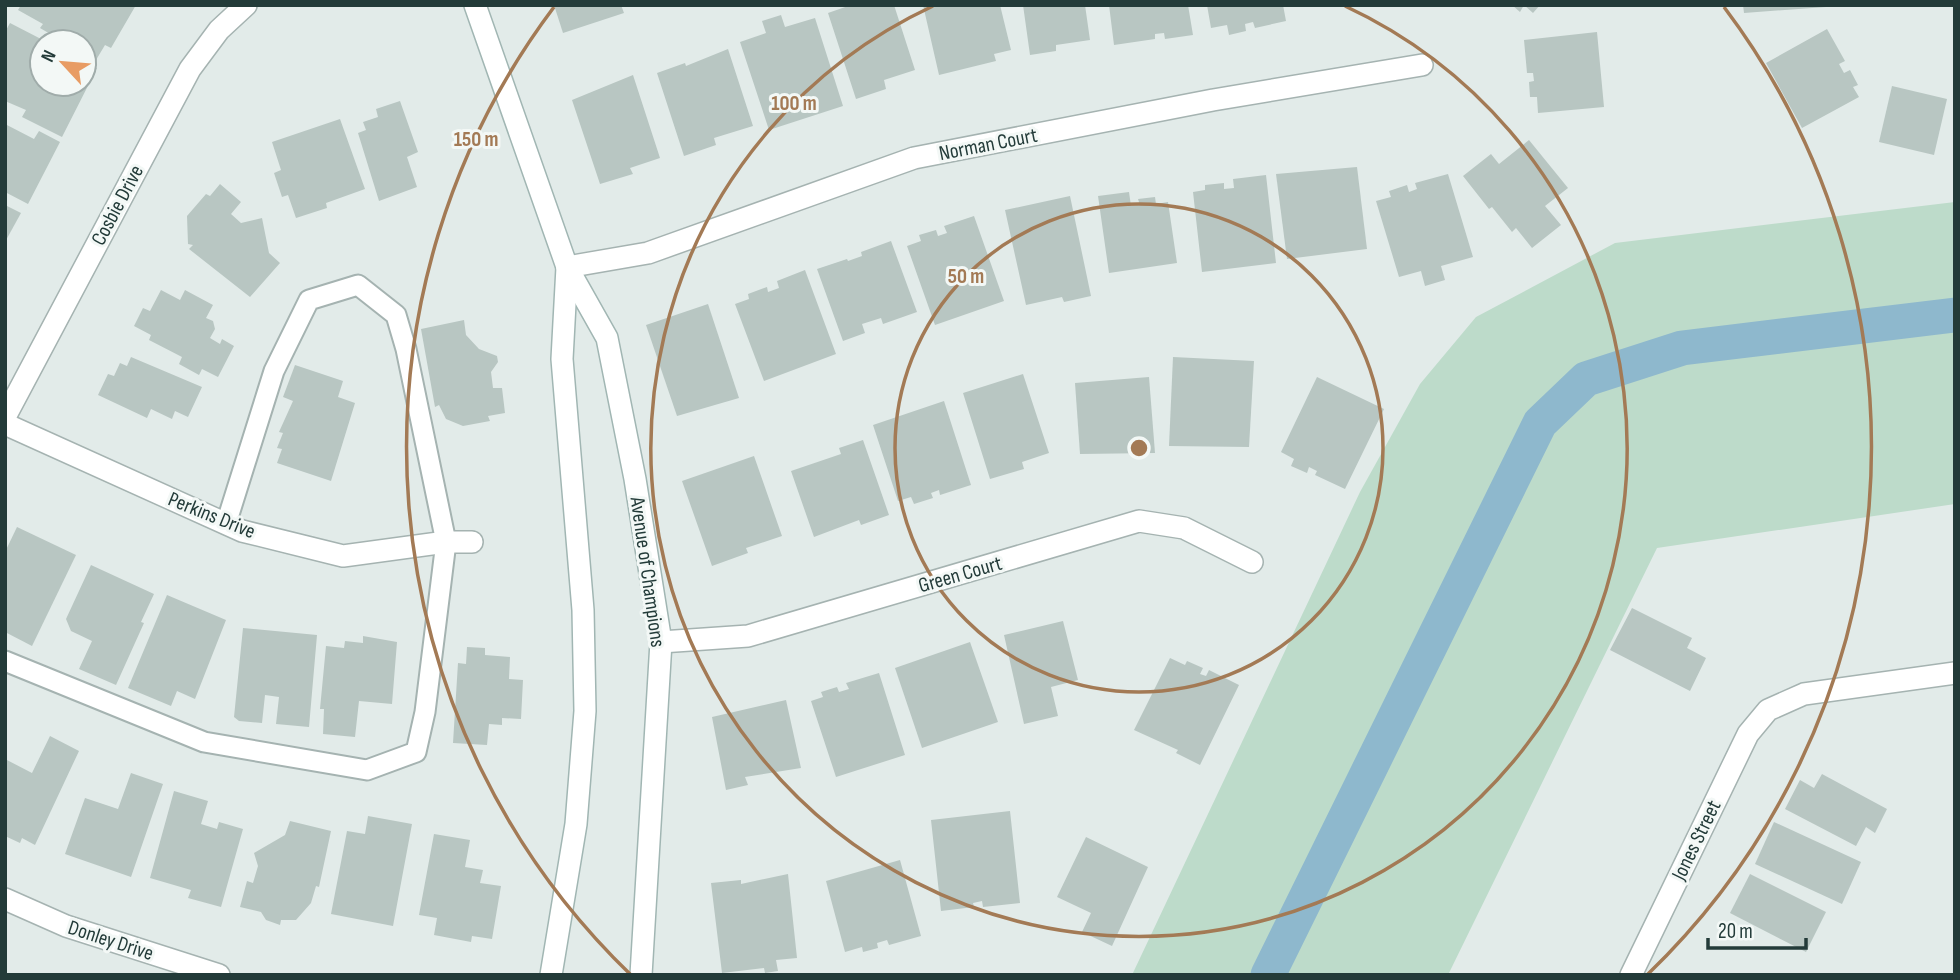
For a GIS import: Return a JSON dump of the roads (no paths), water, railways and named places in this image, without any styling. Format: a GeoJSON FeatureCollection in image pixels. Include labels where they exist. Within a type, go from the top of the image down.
{"type":"FeatureCollection","features":[{"type":"Feature","properties":{"kind":"street","name":"Cosbie Drive"},"geometry":{"type":"LineString","coordinates":[[5,417],[190,69],[219,30],[246,5]]}},
{"type":"Feature","properties":{"kind":"street","name":"Avenue of Champions"},"geometry":{"type":"LineString","coordinates":[[475,5],[567,267],[607,338],[635,479],[661,642],[641,975]]}},
{"type":"Feature","properties":{"kind":"street","name":"Norman Court"},"geometry":{"type":"LineString","coordinates":[[567,267],[648,253],[914,158],[1213,100],[1422,65]]}},
{"type":"Feature","properties":{"kind":"street","name":"Avenue of Champions"},"geometry":{"type":"LineString","coordinates":[[551,975],[576,824],[585,711],[583,610],[562,359],[567,267]]}},
{"type":"Feature","properties":{"kind":"street","name":"Perkins Drive"},"geometry":{"type":"LineString","coordinates":[[5,424],[242,531],[343,556],[446,542],[472,542]]}},
{"type":"Feature","properties":{"kind":"street","name":"Green Court"},"geometry":{"type":"LineString","coordinates":[[661,642],[748,636],[1139,521],[1184,528],[1252,562]]}},
{"type":"Feature","properties":{"kind":"street","name":"Jones Street"},"geometry":{"type":"LineString","coordinates":[[1631,975],[1748,734],[1768,710],[1804,694],[1955,673]]}},
{"type":"Feature","properties":{"kind":"street","name":"Donley Drive"},"geometry":{"type":"LineString","coordinates":[[5,898],[66,926],[219,975]]}},
{"type":"Feature","properties":{"kind":"lane"},"geometry":{"type":"LineString","coordinates":[[5,661],[204,742],[367,770],[416,752],[425,712],[446,542],[406,349],[396,315],[358,285],[309,300],[274,371],[226,524]]}},
{"type":"Feature","properties":{"kind":"waterway"},"geometry":{"type":"LineString","coordinates":[[1268,975],[1540,423],[1586,379],[1682,348],[1955,315]]}}]}
